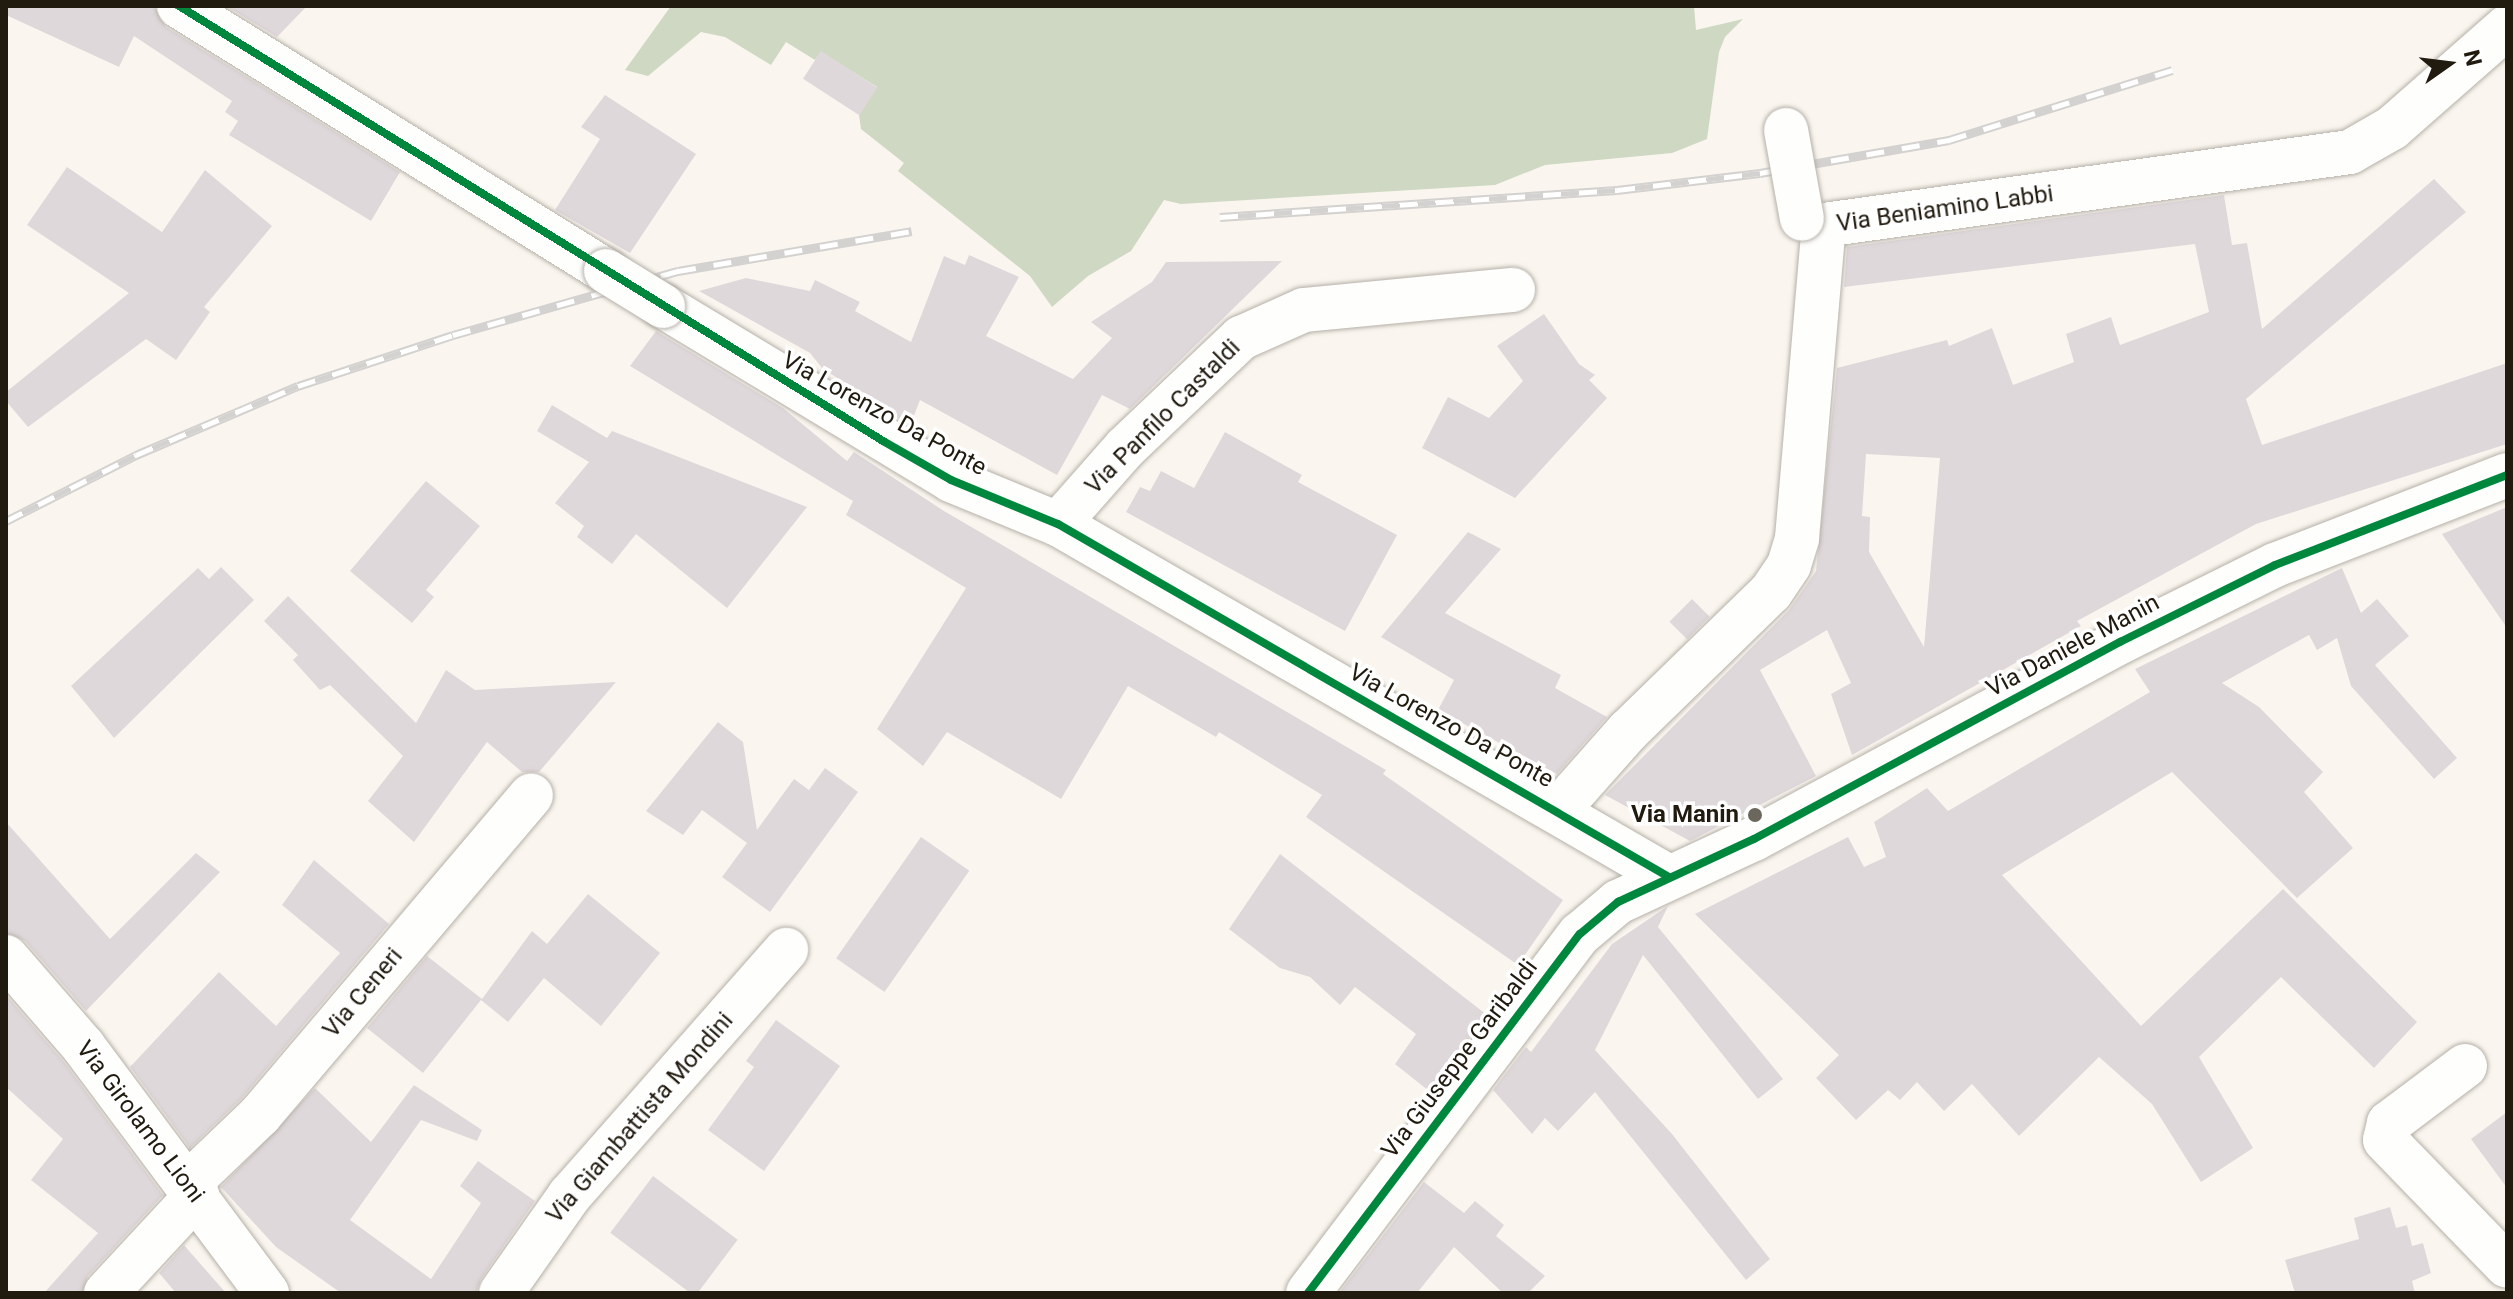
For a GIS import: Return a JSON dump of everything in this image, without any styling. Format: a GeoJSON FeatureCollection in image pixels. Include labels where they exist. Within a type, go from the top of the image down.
{"type":"FeatureCollection","features":[{"type":"Feature","properties":{"kind":"street","name":"Via Lorenzo Da Ponte"},"geometry":{"type":"LineString","coordinates":[[179,6],[663,306],[951,480],[1058,524],[1558,810],[1669,877]]}},
{"type":"Feature","properties":{"kind":"street","name":"Via Beniamino Labbi"},"geometry":{"type":"LineString","coordinates":[[1558,810],[1628,731],[1771,592],[1789,565],[1797,538],[1811,335],[1823,288],[1824,225],[2350,152],[2392,128],[2507,27]]}},
{"type":"Feature","properties":{"kind":"street"},"geometry":{"type":"LineString","coordinates":[[1785,123],[1802,219],[1811,335]]}},
{"type":"Feature","properties":{"kind":"street","name":"Via Panfilo Castaldi"},"geometry":{"type":"LineString","coordinates":[[1058,524],[1125,448],[1241,338],[1304,310],[1513,290]]}},
{"type":"Feature","properties":{"kind":"street","name":"Via Daniele Manin"},"geometry":{"type":"LineString","coordinates":[[1669,877],[1754,839],[2120,642],[2275,565],[2507,475]]}},
{"type":"Feature","properties":{"kind":"street","name":"Via Ceneri"},"geometry":{"type":"LineString","coordinates":[[106,1293],[531,795]]}},
{"type":"Feature","properties":{"kind":"street","name":"Via Giuseppe Garibaldi"},"geometry":{"type":"LineString","coordinates":[[1308,1293],[1580,934],[1618,902],[1669,877]]}},
{"type":"Feature","properties":{"kind":"street","name":"Via Giambattista Mondini"},"geometry":{"type":"LineString","coordinates":[[501,1293],[570,1195],[786,950]]}},
{"type":"Feature","properties":{"kind":"street","name":"Via Girolamo Lioni"},"geometry":{"type":"LineString","coordinates":[[6,957],[83,1046],[192,1190],[272,1288]]}},
{"type":"Feature","properties":{"kind":"street"},"geometry":{"type":"LineString","coordinates":[[2465,1066],[2389,1123],[2385,1140],[2507,1266]]}},
{"type":"Feature","properties":{"kind":"green space"},"geometry":{"type":"Polygon","coordinates":[[[671,6],[1694,6],[1696,30],[1743,19],[1725,37],[1719,52],[1707,139],[1672,153],[1545,165],[1495,185],[1181,204],[1164,200],[1131,251],[1088,276],[1052,307],[1030,276],[898,171],[904,163],[861,129],[859,115],[877,87],[821,52],[815,60],[786,42],[771,65],[725,37],[701,32],[648,76],[625,70],[671,6]]]}},
{"type":"Feature","properties":{"kind":"building"},"geometry":{"type":"Polygon","coordinates":[[[6,6],[154,6],[166,27],[400,172],[371,221],[229,135],[238,121],[225,112],[232,101],[134,36],[119,67],[6,15],[6,6]]]}},
{"type":"Feature","properties":{"kind":"building"},"geometry":{"type":"Polygon","coordinates":[[[226,6],[307,6],[277,37],[226,6]]]}},
{"type":"Feature","properties":{"kind":"building"},"geometry":{"type":"Polygon","coordinates":[[[821,51],[877,87],[859,115],[803,79],[821,51]]]}},
{"type":"Feature","properties":{"kind":"building"},"geometry":{"type":"Polygon","coordinates":[[[605,95],[696,154],[630,253],[555,210],[600,139],[581,127],[605,95]]]}},
{"type":"Feature","properties":{"kind":"building"},"geometry":{"type":"Polygon","coordinates":[[[67,167],[162,232],[205,170],[272,226],[204,307],[210,312],[176,360],[146,339],[28,427],[6,401],[6,392],[129,293],[27,225],[67,167]]]}},
{"type":"Feature","properties":{"kind":"building"},"geometry":{"type":"Polygon","coordinates":[[[2434,179],[2466,212],[2246,399],[2262,445],[2507,363],[2507,444],[2256,524],[2077,621],[2081,626],[1852,755],[1831,694],[1851,683],[1827,630],[1760,670],[1816,776],[1690,841],[1605,795],[1789,610],[1816,571],[1837,368],[1947,340],[1949,346],[1992,328],[2013,385],[2074,362],[2066,334],[2111,317],[2120,345],[2209,312],[2195,244],[1844,287],[1847,247],[2224,195],[2232,245],[2247,243],[2262,329],[2434,179]],[[1866,454],[1862,516],[1870,517],[1869,552],[1924,647],[1940,458],[1866,454]]]}},
{"type":"Feature","properties":{"kind":"building"},"geometry":{"type":"Polygon","coordinates":[[[969,255],[1019,277],[986,336],[1073,379],[1112,338],[1091,322],[1152,282],[1166,262],[1282,261],[1130,409],[1102,395],[1057,475],[920,400],[910,426],[822,368],[810,353],[699,291],[746,278],[810,291],[815,280],[860,302],[855,311],[911,342],[944,256],[965,265],[969,255]]]}},
{"type":"Feature","properties":{"kind":"building"},"geometry":{"type":"Polygon","coordinates":[[[1544,314],[1579,364],[1595,375],[1589,380],[1607,398],[1515,498],[1422,448],[1448,397],[1489,418],[1523,381],[1497,346],[1544,314]]]}},
{"type":"Feature","properties":{"kind":"building"},"geometry":{"type":"Polygon","coordinates":[[[656,331],[783,408],[847,461],[854,452],[944,511],[1386,770],[1383,774],[1563,900],[1518,965],[1306,817],[1322,795],[1219,732],[1216,737],[1128,686],[1061,799],[947,732],[923,766],[877,729],[966,588],[846,515],[853,501],[630,366],[656,331]]]}},
{"type":"Feature","properties":{"kind":"building"},"geometry":{"type":"Polygon","coordinates":[[[552,405],[607,438],[612,431],[807,507],[727,608],[636,534],[612,564],[577,537],[584,526],[555,503],[589,462],[537,431],[552,405]]]}},
{"type":"Feature","properties":{"kind":"building"},"geometry":{"type":"Polygon","coordinates":[[[1225,432],[1302,475],[1298,482],[1397,535],[1345,631],[1126,512],[1140,487],[1150,491],[1161,471],[1194,488],[1225,432]]]}},
{"type":"Feature","properties":{"kind":"building"},"geometry":{"type":"Polygon","coordinates":[[[426,481],[480,526],[426,590],[434,597],[412,623],[350,571],[426,481]]]}},
{"type":"Feature","properties":{"kind":"building"},"geometry":{"type":"Polygon","coordinates":[[[2507,507],[2507,628],[2442,534],[2507,507]]]}},
{"type":"Feature","properties":{"kind":"building"},"geometry":{"type":"Polygon","coordinates":[[[1468,532],[1501,549],[1445,613],[1561,675],[1555,688],[1607,717],[1557,774],[1438,710],[1454,680],[1381,637],[1468,532]]]}},
{"type":"Feature","properties":{"kind":"building"},"geometry":{"type":"Polygon","coordinates":[[[221,567],[254,600],[114,738],[71,686],[198,568],[209,579],[221,567]]]}},
{"type":"Feature","properties":{"kind":"building"},"geometry":{"type":"Polygon","coordinates":[[[2342,568],[2361,613],[2377,599],[2409,636],[2375,665],[2457,758],[2434,779],[2351,686],[2337,638],[2317,650],[2309,635],[2222,683],[2259,707],[2323,772],[2304,792],[2353,848],[2297,898],[2172,772],[2002,875],[2141,1026],[2283,889],[2417,1022],[2374,1068],[2281,977],[2199,1057],[2253,1148],[2201,1182],[2152,1104],[2099,1057],[2019,1136],[1972,1084],[1944,1111],[1917,1082],[1900,1100],[1888,1090],[1856,1120],[1816,1078],[1839,1055],[1695,914],[1848,837],[1864,867],[1886,857],[1874,822],[1927,788],[1948,811],[2150,692],[2135,669],[2342,568]]]}},
{"type":"Feature","properties":{"kind":"building"},"geometry":{"type":"Polygon","coordinates":[[[288,596],[416,723],[446,670],[475,690],[616,682],[539,772],[522,772],[487,742],[414,842],[368,801],[403,756],[330,685],[320,690],[293,660],[298,655],[264,621],[288,596]]]}},
{"type":"Feature","properties":{"kind":"building"},"geometry":{"type":"Polygon","coordinates":[[[1692,599],[1710,617],[1687,639],[1669,622],[1692,599]]]}},
{"type":"Feature","properties":{"kind":"building"},"geometry":{"type":"Polygon","coordinates":[[[718,722],[743,742],[757,830],[794,779],[809,790],[825,768],[858,792],[770,912],[722,877],[747,843],[702,810],[683,835],[646,811],[718,722]]]}},
{"type":"Feature","properties":{"kind":"building"},"geometry":{"type":"Polygon","coordinates":[[[6,822],[110,939],[196,853],[220,872],[86,1011],[25,941],[6,933],[6,822]]]}},
{"type":"Feature","properties":{"kind":"building"},"geometry":{"type":"Polygon","coordinates":[[[921,837],[969,871],[884,992],[836,958],[921,837]]]}},
{"type":"Feature","properties":{"kind":"building"},"geometry":{"type":"Polygon","coordinates":[[[1280,854],[1487,1015],[1429,1091],[1395,1064],[1416,1034],[1355,987],[1340,1005],[1310,977],[1280,968],[1229,929],[1280,854]]]}},
{"type":"Feature","properties":{"kind":"building"},"geometry":{"type":"Polygon","coordinates":[[[314,860],[389,924],[242,1098],[190,1148],[130,1067],[219,972],[276,1026],[340,953],[282,905],[314,860]]]}},
{"type":"Feature","properties":{"kind":"building"},"geometry":{"type":"Polygon","coordinates":[[[588,894],[660,953],[601,1026],[544,978],[508,1022],[481,1000],[423,1073],[367,1028],[427,956],[482,999],[532,931],[547,944],[588,894]]]}},
{"type":"Feature","properties":{"kind":"building"},"geometry":{"type":"Polygon","coordinates":[[[1668,906],[1658,927],[1783,1079],[1758,1099],[1643,955],[1595,1050],[1672,1134],[1770,1259],[1746,1280],[1595,1092],[1558,1131],[1545,1118],[1532,1134],[1493,1090],[1526,1047],[1531,1052],[1612,944],[1668,906]]]}},
{"type":"Feature","properties":{"kind":"building"},"geometry":{"type":"Polygon","coordinates":[[[6,995],[64,1062],[163,1195],[88,1276],[82,1293],[44,1293],[98,1233],[31,1180],[63,1139],[6,1087],[6,995]]]}},
{"type":"Feature","properties":{"kind":"building"},"geometry":{"type":"Polygon","coordinates":[[[776,1020],[840,1066],[764,1171],[708,1130],[754,1067],[746,1061],[776,1020]]]}},
{"type":"Feature","properties":{"kind":"building"},"geometry":{"type":"Polygon","coordinates":[[[414,1085],[482,1130],[477,1141],[421,1120],[350,1220],[431,1279],[481,1203],[460,1186],[478,1161],[535,1201],[481,1279],[476,1293],[341,1293],[276,1247],[221,1187],[315,1088],[371,1142],[414,1085]]]}},
{"type":"Feature","properties":{"kind":"building"},"geometry":{"type":"Polygon","coordinates":[[[2507,1112],[2507,1188],[2471,1139],[2507,1112]]]}},
{"type":"Feature","properties":{"kind":"building"},"geometry":{"type":"Polygon","coordinates":[[[653,1176],[738,1240],[698,1293],[690,1293],[610,1233],[653,1176]]]}},
{"type":"Feature","properties":{"kind":"building"},"geometry":{"type":"Polygon","coordinates":[[[1424,1182],[1464,1213],[1475,1201],[1504,1225],[1496,1236],[1545,1276],[1528,1293],[1503,1293],[1454,1247],[1417,1293],[1339,1293],[1424,1182]]]}},
{"type":"Feature","properties":{"kind":"building"},"geometry":{"type":"Polygon","coordinates":[[[2390,1207],[2396,1228],[2407,1225],[2412,1246],[2423,1243],[2431,1273],[2412,1281],[2415,1293],[2295,1293],[2285,1260],[2359,1239],[2354,1218],[2390,1207]]]}},
{"type":"Feature","properties":{"kind":"building"},"geometry":{"type":"Polygon","coordinates":[[[184,1245],[226,1293],[176,1293],[159,1273],[184,1245]]]}},
{"type":"Feature","properties":{"kind":"railway"},"geometry":{"type":"LineString","coordinates":[[1220,217],[1617,190],[1760,173],[1949,140],[2172,70]]}},
{"type":"Feature","properties":{"kind":"railway"},"geometry":{"type":"LineString","coordinates":[[6,521],[136,455],[298,386],[453,335],[678,271],[912,231]]}},
{"type":"Feature","properties":{"kind":"cycle path"},"geometry":{"type":"LineString","coordinates":[[179,6],[883,441],[951,480],[1058,524],[1669,877]]}},
{"type":"Feature","properties":{"kind":"cycle path"},"geometry":{"type":"LineString","coordinates":[[1308,1293],[1580,934],[1618,902],[1754,839],[2120,642],[2275,565],[2507,475]]}},
{"type":"Feature","properties":{"kind":"place","name":"Via Manin"},"geometry":{"type":"Point","coordinates":[1755,815]}}]}
